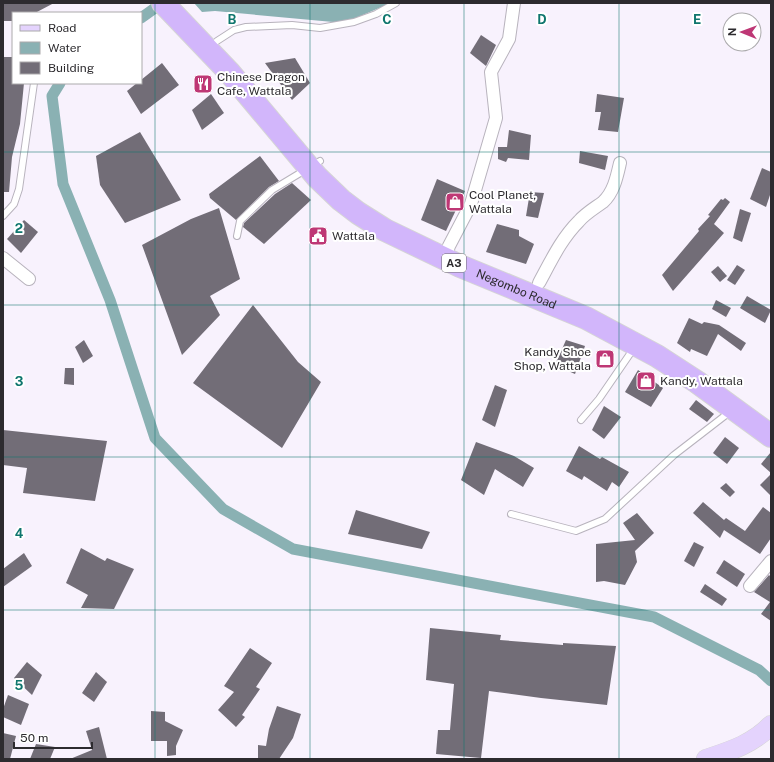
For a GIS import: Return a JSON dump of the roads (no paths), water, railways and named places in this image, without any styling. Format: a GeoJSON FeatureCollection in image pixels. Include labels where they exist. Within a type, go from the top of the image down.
{"type":"FeatureCollection","features":[{"type":"Feature","properties":{"kind":"highway","name":"Negombo Road"},"geometry":{"type":"LineString","coordinates":[[164,3],[187,16],[217,41],[301,140],[325,186],[358,213],[385,230],[539,283],[594,307],[674,350],[709,373],[771,418]]}},
{"type":"Feature","properties":{"kind":"highway","name":"Negombo Road"},"geometry":{"type":"LineString","coordinates":[[187,16],[229,72],[315,165]]}},
{"type":"Feature","properties":{"kind":"highway","name":"Negombo Road"},"geometry":{"type":"LineString","coordinates":[[447,252],[460,266],[586,318],[657,356],[697,382],[771,436]]}},
{"type":"Feature","properties":{"kind":"main road"},"geometry":{"type":"LineString","coordinates":[[706,759],[740,748],[764,733],[771,725]]}},
{"type":"Feature","properties":{"kind":"street"},"geometry":{"type":"LineString","coordinates":[[447,252],[471,204],[496,118],[491,72],[509,39],[514,3]]}},
{"type":"Feature","properties":{"kind":"street"},"geometry":{"type":"LineString","coordinates":[[539,283],[556,250],[565,237],[579,220],[609,196],[615,183],[620,163]]}},
{"type":"Feature","properties":{"kind":"street"},"geometry":{"type":"LineString","coordinates":[[3,258],[29,279]]}},
{"type":"Feature","properties":{"kind":"street"},"geometry":{"type":"LineString","coordinates":[[750,586],[771,561]]}},
{"type":"Feature","properties":{"kind":"lane"},"geometry":{"type":"LineString","coordinates":[[217,41],[234,30],[246,27],[292,25],[320,28],[354,22],[376,14],[396,3]]}},
{"type":"Feature","properties":{"kind":"lane"},"geometry":{"type":"LineString","coordinates":[[3,216],[14,204],[19,189],[34,84]]}},
{"type":"Feature","properties":{"kind":"lane"},"geometry":{"type":"LineString","coordinates":[[237,236],[240,221],[272,190],[315,165]]}},
{"type":"Feature","properties":{"kind":"lane"},"geometry":{"type":"LineString","coordinates":[[581,420],[599,399],[636,345]]}},
{"type":"Feature","properties":{"kind":"lane"},"geometry":{"type":"LineString","coordinates":[[512,514],[576,531],[605,519],[674,455],[734,408]]}},
{"type":"Feature","properties":{"kind":"water"},"geometry":{"type":"Polygon","coordinates":[[[194,3],[391,3],[344,23],[215,11],[202,12],[194,3]]]}},
{"type":"Feature","properties":{"kind":"waterway"},"geometry":{"type":"LineString","coordinates":[[142,17],[162,3]]}},
{"type":"Feature","properties":{"kind":"waterway"},"geometry":{"type":"LineString","coordinates":[[59,84],[52,96],[63,184],[110,300],[155,438],[223,509],[293,549],[654,617],[759,670],[771,681]]}},
{"type":"Feature","properties":{"kind":"place","name":"Chinese Dragon Cafe, Wattala"},"geometry":{"type":"Point","coordinates":[203,84]}},
{"type":"Feature","properties":{"kind":"place","name":"Cool Planet, Wattala"},"geometry":{"type":"Point","coordinates":[455,202]}},
{"type":"Feature","properties":{"kind":"place","name":"Wattala"},"geometry":{"type":"Point","coordinates":[318,236]}},
{"type":"Feature","properties":{"kind":"place","name":"Kandy Shoe Shop, Wattala"},"geometry":{"type":"Point","coordinates":[605,359]}},
{"type":"Feature","properties":{"kind":"place","name":"Kandy, Wattala"},"geometry":{"type":"Point","coordinates":[646,381]}}]}
